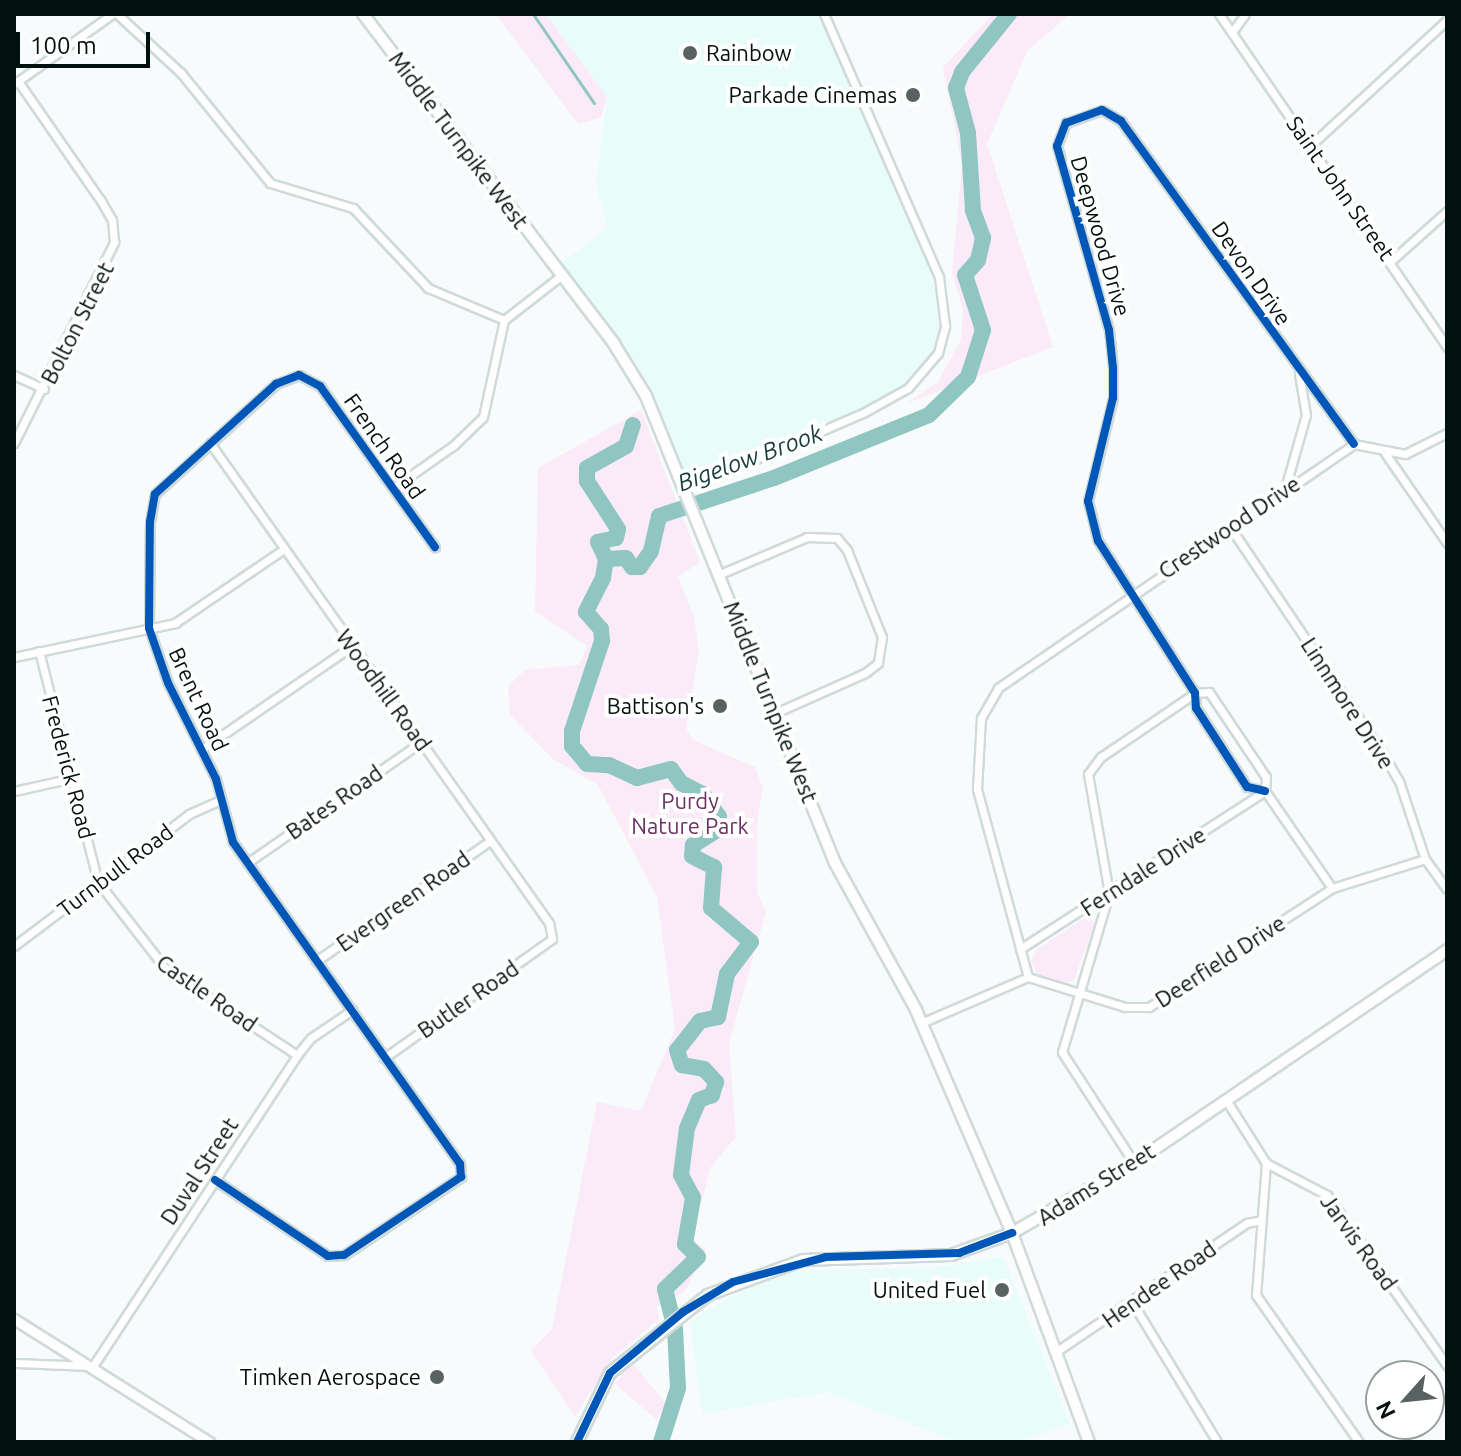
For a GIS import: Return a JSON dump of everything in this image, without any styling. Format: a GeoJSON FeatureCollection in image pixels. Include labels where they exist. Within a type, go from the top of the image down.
{"type":"FeatureCollection","features":[{"type":"Feature","properties":{"kind":"main road","name":"Middle Turnpike West"},"geometry":{"type":"LineString","coordinates":[[363,14],[630,366],[682,479],[835,863],[921,1023],[1012,1233],[1089,1442]]}},
{"type":"Feature","properties":{"kind":"main road","name":"Adams Street"},"geometry":{"type":"LineString","coordinates":[[577,1442],[610,1373],[672,1320],[733,1282],[803,1260],[951,1255],[1012,1233],[1134,1163],[1447,950]]}},
{"type":"Feature","properties":{"kind":"street"},"geometry":{"type":"LineString","coordinates":[[16,83],[114,14],[181,73],[270,183],[353,208],[428,288],[504,320]]}},
{"type":"Feature","properties":{"kind":"street"},"geometry":{"type":"LineString","coordinates":[[682,479],[756,459],[863,413],[908,388],[938,353],[945,326],[939,277],[824,14]]}},
{"type":"Feature","properties":{"kind":"street","name":"Saint John Street"},"geometry":{"type":"LineString","coordinates":[[1219,14],[1447,347]]}},
{"type":"Feature","properties":{"kind":"street"},"geometry":{"type":"LineString","coordinates":[[1232,32],[1245,14]]}},
{"type":"Feature","properties":{"kind":"street"},"geometry":{"type":"LineString","coordinates":[[1311,145],[1447,20]]}},
{"type":"Feature","properties":{"kind":"street","name":"Bolton Street"},"geometry":{"type":"LineString","coordinates":[[14,443],[111,255],[114,230],[101,201],[16,83]]}},
{"type":"Feature","properties":{"kind":"street","name":"Deepwood Drive"},"geometry":{"type":"LineString","coordinates":[[1121,121],[1102,110],[1086,112],[1066,123],[1057,146],[1109,330],[1113,368],[1113,398],[1088,501],[1098,541],[1195,693],[1196,708],[1247,787],[1265,791]]}},
{"type":"Feature","properties":{"kind":"street","name":"Devon Drive"},"geometry":{"type":"LineString","coordinates":[[1121,121],[1299,372],[1354,444]]}},
{"type":"Feature","properties":{"kind":"street"},"geometry":{"type":"LineString","coordinates":[[1391,261],[1447,211]]}},
{"type":"Feature","properties":{"kind":"street"},"geometry":{"type":"LineString","coordinates":[[393,488],[454,445],[483,417],[504,320],[562,275]]}},
{"type":"Feature","properties":{"kind":"street","name":"Devon Drive"},"geometry":{"type":"LineString","coordinates":[[1285,487],[1306,415],[1299,372]]}},
{"type":"Feature","properties":{"kind":"street"},"geometry":{"type":"LineString","coordinates":[[14,375],[44,389]]}},
{"type":"Feature","properties":{"kind":"street","name":"French Road"},"geometry":{"type":"LineString","coordinates":[[299,375],[320,386],[435,547]]}},
{"type":"Feature","properties":{"kind":"street","name":"Brent Road"},"geometry":{"type":"LineString","coordinates":[[215,1180],[328,1256],[344,1255],[461,1177],[460,1164],[233,842],[202,749],[168,683],[149,628],[151,507],[166,480],[276,384],[299,375]]}},
{"type":"Feature","properties":{"kind":"street"},"geometry":{"type":"LineString","coordinates":[[1354,444],[1385,453],[1405,454],[1447,433]]}},
{"type":"Feature","properties":{"kind":"street","name":"Woodhill Road"},"geometry":{"type":"LineString","coordinates":[[210,443],[549,923],[552,939]]}},
{"type":"Feature","properties":{"kind":"street","name":"Crestwood Drive"},"geometry":{"type":"LineString","coordinates":[[1028,977],[977,789],[981,718],[998,688],[1285,487],[1354,444]]}},
{"type":"Feature","properties":{"kind":"street"},"geometry":{"type":"LineString","coordinates":[[1385,453],[1447,543]]}},
{"type":"Feature","properties":{"kind":"street","name":"Linnmore Drive"},"geometry":{"type":"LineString","coordinates":[[1230,527],[1399,781],[1425,859],[1447,889]]}},
{"type":"Feature","properties":{"kind":"street"},"geometry":{"type":"LineString","coordinates":[[720,574],[807,537],[837,538],[847,550],[882,637],[878,663],[865,673],[775,713]]}},
{"type":"Feature","properties":{"kind":"street"},"geometry":{"type":"LineString","coordinates":[[14,657],[175,623],[202,608],[284,549]]}},
{"type":"Feature","properties":{"kind":"street"},"geometry":{"type":"LineString","coordinates":[[202,749],[352,646]]}},
{"type":"Feature","properties":{"kind":"street","name":"Frederick Road"},"geometry":{"type":"LineString","coordinates":[[39,651],[68,779],[97,863],[98,882]]}},
{"type":"Feature","properties":{"kind":"street","name":"Deepwood Drive"},"geometry":{"type":"LineString","coordinates":[[1195,693],[1209,692],[1266,777],[1265,791],[1332,888]]}},
{"type":"Feature","properties":{"kind":"street"},"geometry":{"type":"LineString","coordinates":[[1134,1163],[1062,1052],[1109,893],[1088,774],[1101,757],[1195,693]]}},
{"type":"Feature","properties":{"kind":"street","name":"Bates Road"},"geometry":{"type":"LineString","coordinates":[[247,863],[421,742]]}},
{"type":"Feature","properties":{"kind":"street"},"geometry":{"type":"LineString","coordinates":[[14,791],[68,779]]}},
{"type":"Feature","properties":{"kind":"street","name":"Ferndale Drive"},"geometry":{"type":"LineString","coordinates":[[1020,949],[1265,791]]}},
{"type":"Feature","properties":{"kind":"street","name":"Turnbull Road"},"geometry":{"type":"LineString","coordinates":[[14,946],[189,814],[220,800]]}},
{"type":"Feature","properties":{"kind":"street","name":"Evergreen Road"},"geometry":{"type":"LineString","coordinates":[[316,961],[490,841]]}},
{"type":"Feature","properties":{"kind":"street","name":"Deerfield Drive"},"geometry":{"type":"LineString","coordinates":[[1028,977],[1125,1007],[1149,1007],[1332,888],[1425,859]]}},
{"type":"Feature","properties":{"kind":"street","name":"Castle Road"},"geometry":{"type":"LineString","coordinates":[[98,882],[165,968],[297,1055]]}},
{"type":"Feature","properties":{"kind":"street","name":"Butler Road"},"geometry":{"type":"LineString","coordinates":[[384,1058],[552,939]]}},
{"type":"Feature","properties":{"kind":"street"},"geometry":{"type":"LineString","coordinates":[[921,1023],[1028,977]]}},
{"type":"Feature","properties":{"kind":"street","name":"Duval Street"},"geometry":{"type":"LineString","coordinates":[[93,1366],[297,1055],[311,1038],[352,1010]]}},
{"type":"Feature","properties":{"kind":"street","name":"Jarvis Road"},"geometry":{"type":"LineString","coordinates":[[1226,1100],[1266,1163],[1327,1195],[1447,1366]]}},
{"type":"Feature","properties":{"kind":"street"},"geometry":{"type":"LineString","coordinates":[[1266,1163],[1256,1295],[1359,1442]]}},
{"type":"Feature","properties":{"kind":"street","name":"Hendee Road"},"geometry":{"type":"LineString","coordinates":[[1057,1351],[1247,1223],[1261,1220]]}},
{"type":"Feature","properties":{"kind":"street"},"geometry":{"type":"LineString","coordinates":[[1132,1302],[1217,1442]]}},
{"type":"Feature","properties":{"kind":"street"},"geometry":{"type":"LineString","coordinates":[[14,1319],[209,1442]]}},
{"type":"Feature","properties":{"kind":"street"},"geometry":{"type":"LineString","coordinates":[[14,1363],[93,1366]]}},
{"type":"Feature","properties":{"kind":"shaded area"},"geometry":{"type":"Polygon","coordinates":[[[546,14],[824,14],[939,277],[944,304],[938,353],[908,388],[756,459],[682,479],[646,396],[556,268],[607,228],[596,184],[607,97],[546,14]]]}},
{"type":"Feature","properties":{"kind":"shaded area"},"geometry":{"type":"Polygon","coordinates":[[[1003,1257],[1070,1424],[1019,1442],[957,1442],[828,1392],[702,1414],[690,1321],[730,1297],[793,1271],[937,1267],[1003,1257]]]}},
{"type":"Feature","properties":{"kind":"green space"},"geometry":{"type":"Polygon","coordinates":[[[496,14],[546,14],[607,97],[601,118],[578,124],[496,14]]]}},
{"type":"Feature","properties":{"kind":"green space"},"geometry":{"type":"Polygon","coordinates":[[[993,14],[1070,14],[1027,51],[987,144],[1053,347],[905,404],[938,382],[961,339],[963,310],[952,273],[962,165],[943,67],[993,14]]]}},
{"type":"Feature","properties":{"kind":"green space","name":"Purdy Nature Park"},"geometry":{"type":"Polygon","coordinates":[[[641,410],[700,562],[678,577],[694,617],[699,651],[686,728],[693,740],[755,767],[763,788],[757,823],[757,893],[766,912],[729,1043],[736,1137],[710,1168],[703,1197],[684,1234],[706,1250],[685,1291],[656,1307],[660,1318],[611,1359],[575,1417],[531,1350],[552,1329],[597,1102],[641,1111],[675,1029],[657,897],[598,785],[553,759],[510,715],[508,686],[525,670],[579,665],[587,646],[535,611],[538,468],[641,410]]]}},
{"type":"Feature","properties":{"kind":"green space"},"geometry":{"type":"Polygon","coordinates":[[[1086,917],[1095,922],[1074,980],[1064,983],[1036,973],[1031,961],[1036,950],[1086,917]]]}},
{"type":"Feature","properties":{"kind":"green space"},"geometry":{"type":"Polygon","coordinates":[[[632,1362],[666,1404],[657,1420],[615,1384],[632,1362]]]}},
{"type":"Feature","properties":{"kind":"waterway"},"geometry":{"type":"LineString","coordinates":[[533,14],[594,103]]}},
{"type":"Feature","properties":{"kind":"waterway","name":"Bigelow Brook"},"geometry":{"type":"LineString","coordinates":[[606,559],[626,558],[632,567],[640,567],[651,551],[659,516],[774,478],[929,415],[968,377],[983,330],[965,275],[978,260],[983,238],[973,210],[968,133],[956,88],[962,72],[1009,14]]}},
{"type":"Feature","properties":{"kind":"waterway"},"geometry":{"type":"LineString","coordinates":[[606,559],[598,542],[616,538],[618,529],[587,481],[587,468],[626,446],[633,425]]}},
{"type":"Feature","properties":{"kind":"waterway","name":"Bigelow Brook"},"geometry":{"type":"LineString","coordinates":[[606,559],[603,578],[586,612],[601,629],[602,641],[572,731],[572,746],[587,764],[609,765],[637,778],[671,769],[681,783],[703,794],[719,817],[719,829],[693,845],[692,856],[714,867],[711,908],[751,942],[727,974],[718,1017],[700,1021],[677,1050],[682,1065],[704,1069],[716,1082],[712,1095],[699,1100],[687,1128],[681,1175],[693,1198],[685,1244],[698,1257],[665,1289],[675,1329],[678,1388],[661,1442]]}},
{"type":"Feature","properties":{"kind":"cycle path"},"geometry":{"type":"LineString","coordinates":[[1265,791],[1247,787],[1196,708],[1195,693],[1098,541],[1088,501],[1113,398],[1113,368],[1109,330],[1057,146],[1066,123],[1102,110],[1121,121],[1354,444]]}},
{"type":"Feature","properties":{"kind":"cycle path"},"geometry":{"type":"LineString","coordinates":[[215,1180],[328,1256],[344,1255],[461,1177],[460,1164],[233,842],[216,779],[168,683],[149,628],[150,522],[155,494],[276,384],[299,375],[320,386],[435,547]]}},
{"type":"Feature","properties":{"kind":"cycle path"},"geometry":{"type":"LineString","coordinates":[[577,1442],[610,1373],[683,1312],[733,1282],[826,1257],[959,1253],[1012,1233]]}},
{"type":"Feature","properties":{"kind":"place","name":"Rainbow"},"geometry":{"type":"Point","coordinates":[690,53]}},
{"type":"Feature","properties":{"kind":"place","name":"Parkade Cinemas"},"geometry":{"type":"Point","coordinates":[913,95]}},
{"type":"Feature","properties":{"kind":"place","name":"Battison's"},"geometry":{"type":"Point","coordinates":[720,706]}},
{"type":"Feature","properties":{"kind":"place","name":"United Fuel"},"geometry":{"type":"Point","coordinates":[1002,1290]}},
{"type":"Feature","properties":{"kind":"place","name":"Timken Aerospace"},"geometry":{"type":"Point","coordinates":[437,1377]}}]}
